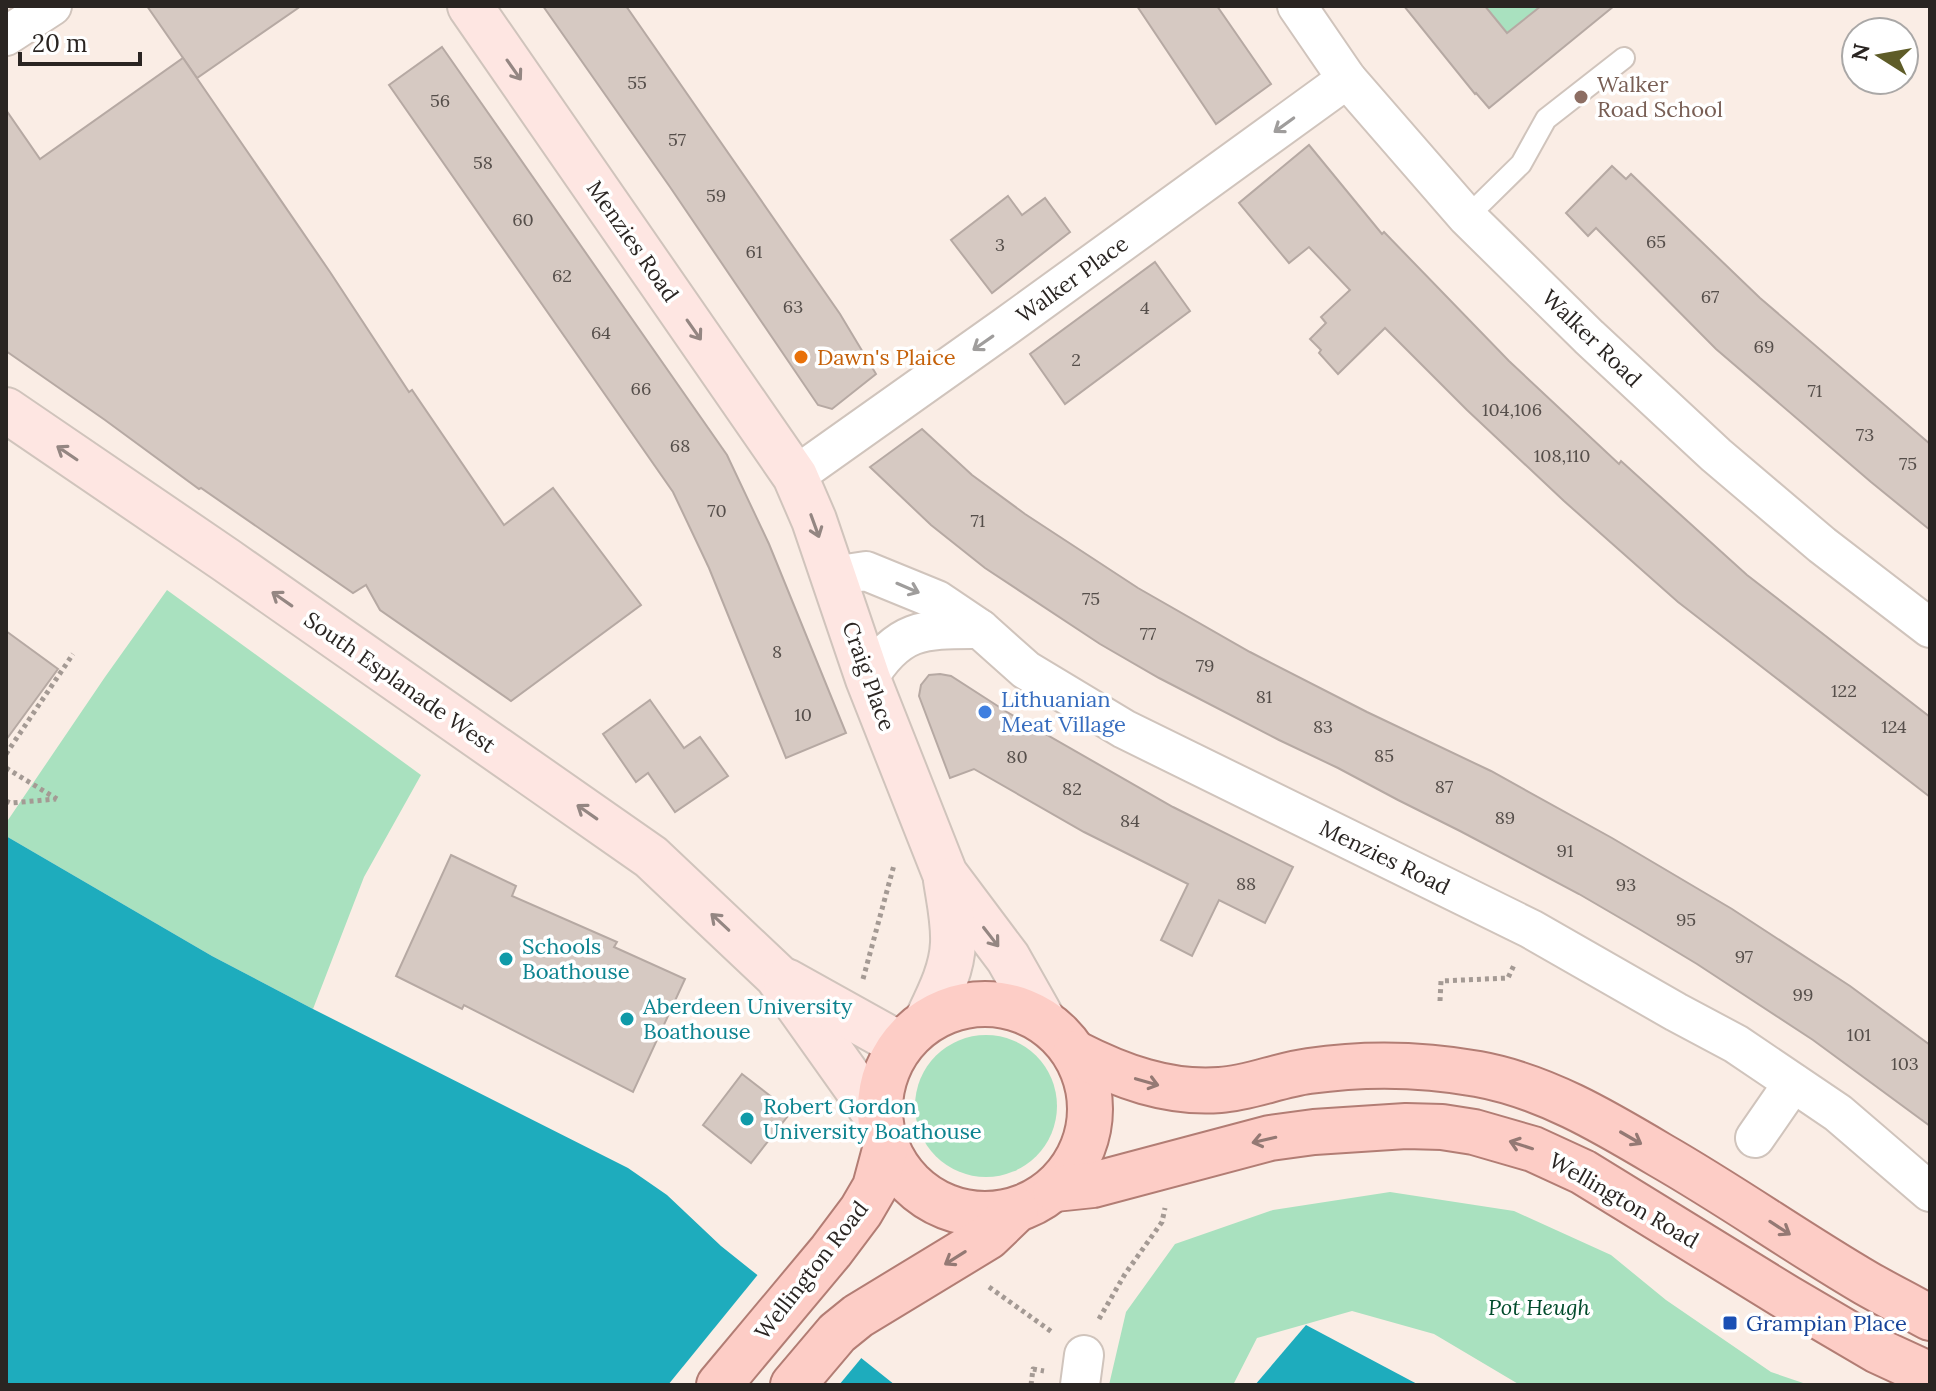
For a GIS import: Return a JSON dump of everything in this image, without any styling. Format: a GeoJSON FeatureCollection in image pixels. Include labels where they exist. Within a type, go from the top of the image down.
{"type":"FeatureCollection","features":[{"type":"Feature","properties":{"kind":"main road"},"geometry":{"type":"LineString","coordinates":[[978,1003],[1001,1004],[1023,1010],[1043,1020],[1061,1035],[1086,1075],[1090,1124],[1083,1148],[1071,1170],[1055,1189],[1016,1210],[985,1215],[953,1210],[925,1196],[902,1174],[883,1134],[880,1094],[888,1068],[914,1032],[943,1012],[978,1003]]}},
{"type":"Feature","properties":{"kind":"main road"},"geometry":{"type":"LineString","coordinates":[[1075,1053],[1124,1076],[1183,1090],[1221,1090],[1350,1066],[1399,1065],[1479,1075],[1516,1085],[1585,1111],[1714,1186],[1865,1283],[1930,1318]]}},
{"type":"Feature","properties":{"kind":"main road","name":"Wellington Road"},"geometry":{"type":"LineString","coordinates":[[1055,1189],[1093,1185],[1270,1138],[1406,1126],[1474,1132],[1533,1149],[1583,1172],[1878,1351],[1930,1375]]}},
{"type":"Feature","properties":{"kind":"main road","name":"Wellington Road"},"geometry":{"type":"LineString","coordinates":[[719,1385],[861,1211],[875,1187],[883,1134]]}},
{"type":"Feature","properties":{"kind":"main road"},"geometry":{"type":"LineString","coordinates":[[793,1385],[837,1333],[880,1301],[988,1237],[1016,1210]]}},
{"type":"Feature","properties":{"kind":"street"},"geometry":{"type":"LineString","coordinates":[[6,36],[52,6]]}},
{"type":"Feature","properties":{"kind":"street","name":"Menzies Road"},"geometry":{"type":"LineString","coordinates":[[470,6],[795,476]]}},
{"type":"Feature","properties":{"kind":"street","name":"Walker Road"},"geometry":{"type":"LineString","coordinates":[[1297,6],[1347,79],[1467,217],[1589,337],[1716,455],[1822,545],[1930,628]]}},
{"type":"Feature","properties":{"kind":"street","name":"Walker Place"},"geometry":{"type":"LineString","coordinates":[[795,476],[1347,79]]}},
{"type":"Feature","properties":{"kind":"street","name":"South Esplanade West"},"geometry":{"type":"LineString","coordinates":[[6,410],[651,857],[777,976],[883,1134]]}},
{"type":"Feature","properties":{"kind":"street","name":"Craig Place"},"geometry":{"type":"LineString","coordinates":[[795,476],[868,679],[945,874],[1008,958],[1043,1020]]}},
{"type":"Feature","properties":{"kind":"street","name":"Menzies Road"},"geometry":{"type":"LineString","coordinates":[[833,576],[866,571],[937,600],[980,629],[1026,670],[1124,729],[1531,929],[1736,1044],[1838,1113],[1930,1192]]}},
{"type":"Feature","properties":{"kind":"street"},"geometry":{"type":"LineString","coordinates":[[868,679],[880,658],[910,635],[937,629],[980,629]]}},
{"type":"Feature","properties":{"kind":"street","name":"Craig Place"},"geometry":{"type":"LineString","coordinates":[[914,1032],[947,974],[952,954],[953,928],[945,874]]}},
{"type":"Feature","properties":{"kind":"street","name":"South Esplanade West"},"geometry":{"type":"LineString","coordinates":[[777,976],[850,1017],[914,1032]]}},
{"type":"Feature","properties":{"kind":"street"},"geometry":{"type":"LineString","coordinates":[[1755,1138],[1793,1083]]}},
{"type":"Feature","properties":{"kind":"lane"},"geometry":{"type":"LineString","coordinates":[[1467,217],[1521,164],[1546,119],[1624,58]]}},
{"type":"Feature","properties":{"kind":"path"},"geometry":{"type":"LineString","coordinates":[[6,754],[73,654]]}},
{"type":"Feature","properties":{"kind":"path"},"geometry":{"type":"LineString","coordinates":[[6,768],[57,799],[6,801]]}},
{"type":"Feature","properties":{"kind":"path"},"geometry":{"type":"LineString","coordinates":[[850,1017],[898,851],[923,822]]}},
{"type":"Feature","properties":{"kind":"path"},"geometry":{"type":"LineString","coordinates":[[1440,1001],[1441,981],[1508,978]]}},
{"type":"Feature","properties":{"kind":"path"},"geometry":{"type":"LineString","coordinates":[[981,1280],[1082,1370],[1101,1314],[1111,1295],[1162,1222],[1174,1164]]}},
{"type":"Feature","properties":{"kind":"path"},"geometry":{"type":"LineString","coordinates":[[1031,1385],[1033,1369]]}},
{"type":"Feature","properties":{"kind":"green space"},"geometry":{"type":"Polygon","coordinates":[[[1485,6],[1541,6],[1507,33],[1485,6]]]}},
{"type":"Feature","properties":{"kind":"green space"},"geometry":{"type":"Polygon","coordinates":[[[167,590],[421,775],[364,877],[313,1009],[212,956],[6,836],[6,823],[167,590]]]}},
{"type":"Feature","properties":{"kind":"green space"},"geometry":{"type":"Polygon","coordinates":[[[986,1035],[1013,1041],[1036,1056],[1051,1079],[1057,1106],[1051,1133],[1036,1156],[1013,1171],[986,1177],[959,1171],[936,1156],[921,1133],[915,1106],[921,1079],[936,1056],[959,1041],[986,1035]]]}},
{"type":"Feature","properties":{"kind":"green space","name":"Pot Heugh"},"geometry":{"type":"Polygon","coordinates":[[[1390,1192],[1514,1211],[1611,1255],[1666,1300],[1771,1372],[1809,1385],[1520,1385],[1434,1334],[1352,1311],[1257,1338],[1233,1385],[1109,1385],[1126,1312],[1175,1244],[1273,1210],[1390,1192]]]}},
{"type":"Feature","properties":{"kind":"water"},"geometry":{"type":"Polygon","coordinates":[[[6,836],[212,956],[628,1168],[667,1195],[721,1246],[895,1385],[6,1385],[6,836]]]}},
{"type":"Feature","properties":{"kind":"water"},"geometry":{"type":"Polygon","coordinates":[[[1306,1325],[1419,1385],[1255,1385],[1306,1325]]]}},
{"type":"Feature","properties":{"kind":"pier"},"geometry":{"type":"Polygon","coordinates":[[[760,1272],[863,1356],[839,1385],[668,1385],[760,1272]]]}},
{"type":"Feature","properties":{"kind":"building"},"geometry":{"type":"Polygon","coordinates":[[[147,6],[301,6],[197,78],[147,6]]]}},
{"type":"Feature","properties":{"kind":"building"},"geometry":{"type":"Polygon","coordinates":[[[543,6],[626,6],[840,314],[876,374],[832,409],[818,405],[543,6]]]}},
{"type":"Feature","properties":{"kind":"building"},"geometry":{"type":"Polygon","coordinates":[[[1137,6],[1217,6],[1271,84],[1216,124],[1137,6]]]}},
{"type":"Feature","properties":{"kind":"building"},"geometry":{"type":"Polygon","coordinates":[[[1404,6],[1485,6],[1507,33],[1541,6],[1614,6],[1489,108],[1404,6]]]}},
{"type":"Feature","properties":{"kind":"building"},"geometry":{"type":"Polygon","coordinates":[[[442,47],[727,455],[769,544],[846,733],[786,758],[709,568],[673,492],[389,85],[442,47]]]}},
{"type":"Feature","properties":{"kind":"building"},"geometry":{"type":"Polygon","coordinates":[[[183,58],[409,392],[412,390],[504,525],[553,488],[641,605],[511,701],[380,610],[366,585],[353,593],[199,489],[6,351],[6,110],[40,159],[183,58]]]}},
{"type":"Feature","properties":{"kind":"building"},"geometry":{"type":"Polygon","coordinates":[[[1309,145],[1382,234],[1384,232],[1509,361],[1619,464],[1621,461],[1747,575],[1930,717],[1930,797],[1678,602],[1564,501],[1385,328],[1338,374],[1310,339],[1326,323],[1321,317],[1350,290],[1309,247],[1289,263],[1239,203],[1309,145]]]}},
{"type":"Feature","properties":{"kind":"building"},"geometry":{"type":"Polygon","coordinates":[[[1612,166],[1626,179],[1631,174],[1760,298],[1930,444],[1930,530],[1716,349],[1596,228],[1588,236],[1566,213],[1612,166]]]}},
{"type":"Feature","properties":{"kind":"building"},"geometry":{"type":"Polygon","coordinates":[[[1008,196],[1022,215],[1045,198],[1070,232],[992,293],[951,240],[1008,196]]]}},
{"type":"Feature","properties":{"kind":"building"},"geometry":{"type":"Polygon","coordinates":[[[1155,262],[1190,311],[1065,404],[1030,354],[1155,262]]]}},
{"type":"Feature","properties":{"kind":"building"},"geometry":{"type":"Polygon","coordinates":[[[922,429],[972,475],[1025,514],[1138,588],[1250,652],[1491,771],[1612,838],[1732,909],[1850,986],[1930,1045],[1930,1126],[1813,1040],[1639,929],[1460,831],[1159,678],[1100,644],[985,568],[931,525],[870,467],[922,429]]]}},
{"type":"Feature","properties":{"kind":"building"},"geometry":{"type":"Polygon","coordinates":[[[6,631],[58,669],[6,740],[6,631]]]}},
{"type":"Feature","properties":{"kind":"building"},"geometry":{"type":"Polygon","coordinates":[[[929,675],[951,676],[1007,712],[1173,807],[1293,867],[1265,923],[1219,900],[1192,956],[1161,940],[1188,884],[1084,832],[974,769],[950,778],[919,696],[921,685],[929,675]]]}},
{"type":"Feature","properties":{"kind":"building"},"geometry":{"type":"Polygon","coordinates":[[[650,700],[684,748],[700,737],[728,776],[675,812],[648,773],[636,782],[603,734],[650,700]]]}},
{"type":"Feature","properties":{"kind":"building","name":"Schools Boathouse"},"geometry":{"type":"Polygon","coordinates":[[[451,855],[516,886],[512,896],[617,942],[614,947],[685,979],[633,1092],[464,1005],[462,1009],[396,976],[451,855]]]}},
{"type":"Feature","properties":{"kind":"building","name":"Robert Gordon University Boathouse"},"geometry":{"type":"Polygon","coordinates":[[[742,1074],[791,1112],[751,1163],[703,1125],[742,1074]]]}},
{"type":"Feature","properties":{"kind":"place","name":"Walker Road School"},"geometry":{"type":"Point","coordinates":[1581,97]}},
{"type":"Feature","properties":{"kind":"place","name":"Dawn's Plaice"},"geometry":{"type":"Point","coordinates":[801,357]}},
{"type":"Feature","properties":{"kind":"place","name":"Lithuanian Meat Village"},"geometry":{"type":"Point","coordinates":[985,712]}},
{"type":"Feature","properties":{"kind":"place","name":"Schools Boathouse"},"geometry":{"type":"Point","coordinates":[506,959]}},
{"type":"Feature","properties":{"kind":"place","name":"Aberdeen University Boathouse"},"geometry":{"type":"Point","coordinates":[627,1019]}},
{"type":"Feature","properties":{"kind":"place","name":"Robert Gordon University Boathouse"},"geometry":{"type":"Point","coordinates":[747,1119]}},
{"type":"Feature","properties":{"kind":"place","name":"Grampian Place"},"geometry":{"type":"Point","coordinates":[1730,1323]}}]}
